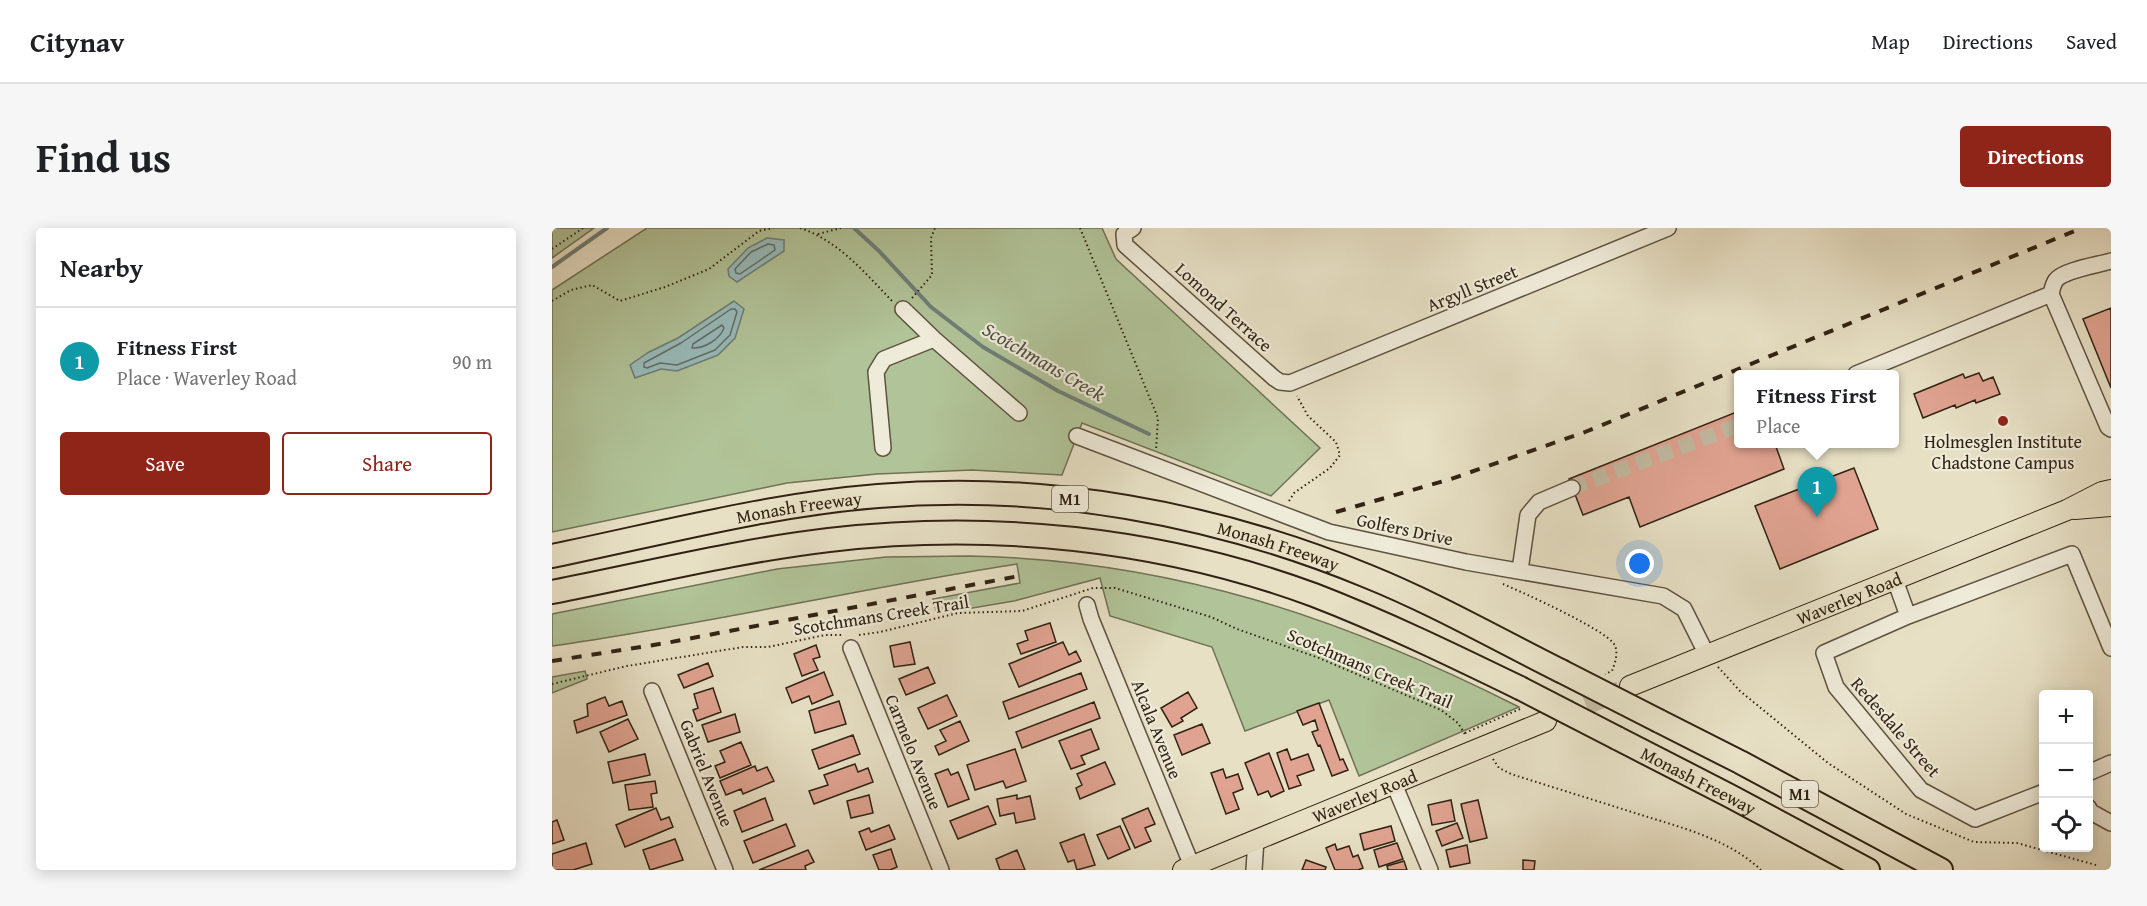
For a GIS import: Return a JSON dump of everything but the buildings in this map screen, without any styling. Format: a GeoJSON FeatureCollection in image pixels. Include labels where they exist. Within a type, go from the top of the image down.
{"type":"FeatureCollection","features":[{"type":"Feature","properties":{"kind":"highway","name":"Monash Freeway"},"geometry":{"type":"LineString","coordinates":[[552,556],[750,513],[870,497],[974,493],[1078,500],[1133,507],[1226,528],[1326,559],[1415,597],[1740,762],[1941,870]]}},
{"type":"Feature","properties":{"kind":"highway","name":"Monash Freeway"},"geometry":{"type":"LineString","coordinates":[[552,592],[763,550],[828,540],[927,533],[1014,534],[1074,539],[1170,555],[1275,582],[1358,613],[1521,698],[1617,738],[1868,870]]}},
{"type":"Feature","properties":{"kind":"main road","name":"Waverley Road"},"geometry":{"type":"LineString","coordinates":[[1630,687],[2067,510],[2102,492],[2111,490]]}},
{"type":"Feature","properties":{"kind":"main road","name":"Waverley Road"},"geometry":{"type":"LineString","coordinates":[[2067,510],[2111,506]]}},
{"type":"Feature","properties":{"kind":"main road","name":"Waverley Road"},"geometry":{"type":"LineString","coordinates":[[1188,868],[1546,721]]}},
{"type":"Feature","properties":{"kind":"street","name":"Lomond Terrace"},"geometry":{"type":"LineString","coordinates":[[1133,228],[1124,234],[1125,245],[1274,378],[1280,382],[1290,383]]}},
{"type":"Feature","properties":{"kind":"street","name":"Argyll Street"},"geometry":{"type":"LineString","coordinates":[[1290,383],[1668,228]]}},
{"type":"Feature","properties":{"kind":"street"},"geometry":{"type":"LineString","coordinates":[[2111,261],[2079,269],[2060,277],[2054,281],[2051,294],[2108,427],[2111,429]]}},
{"type":"Feature","properties":{"kind":"street"},"geometry":{"type":"LineString","coordinates":[[1868,370],[2051,294]]}},
{"type":"Feature","properties":{"kind":"street"},"geometry":{"type":"LineString","coordinates":[[905,306],[934,339],[1019,412]]}},
{"type":"Feature","properties":{"kind":"street"},"geometry":{"type":"LineString","coordinates":[[883,448],[876,372],[885,359],[934,339]]}},
{"type":"Feature","properties":{"kind":"street","name":"Golfers Drive"},"geometry":{"type":"LineString","coordinates":[[1077,436],[1329,532],[1466,562],[1663,596],[1684,609],[1707,655]]}},
{"type":"Feature","properties":{"kind":"street"},"geometry":{"type":"LineString","coordinates":[[1520,570],[1528,515],[1539,502],[1572,488]]}},
{"type":"Feature","properties":{"kind":"street"},"geometry":{"type":"LineString","coordinates":[[1895,580],[1908,616],[2072,554],[2111,648]]}},
{"type":"Feature","properties":{"kind":"street","name":"Alcala Avenue"},"geometry":{"type":"LineString","coordinates":[[1087,605],[1188,868]]}},
{"type":"Feature","properties":{"kind":"street","name":"Redesdale Street"},"geometry":{"type":"LineString","coordinates":[[1908,616],[1824,653],[1836,687],[1921,790],[1975,819],[2039,794]]}},
{"type":"Feature","properties":{"kind":"street","name":"Carmelo Avenue"},"geometry":{"type":"LineString","coordinates":[[851,648],[941,870]]}},
{"type":"Feature","properties":{"kind":"street","name":"Gabriel Avenue"},"geometry":{"type":"LineString","coordinates":[[652,691],[725,870]]}},
{"type":"Feature","properties":{"kind":"street"},"geometry":{"type":"LineString","coordinates":[[2093,771],[2111,764]]}},
{"type":"Feature","properties":{"kind":"street"},"geometry":{"type":"LineString","coordinates":[[1394,784],[1430,870]]}},
{"type":"Feature","properties":{"kind":"street"},"geometry":{"type":"LineString","coordinates":[[2093,813],[2111,823]]}},
{"type":"Feature","properties":{"kind":"street"},"geometry":{"type":"LineString","coordinates":[[1254,870],[1256,839]]}},
{"type":"Feature","properties":{"kind":"path"},"geometry":{"type":"LineString","coordinates":[[552,249],[583,228]]}},
{"type":"Feature","properties":{"kind":"path"},"geometry":{"type":"LineString","coordinates":[[552,301],[571,290],[592,285],[620,301],[665,287],[709,269],[759,231],[773,228]]}},
{"type":"Feature","properties":{"kind":"path"},"geometry":{"type":"LineString","coordinates":[[800,228],[818,234],[850,258],[894,303],[905,306],[933,275],[931,238],[935,228]]}},
{"type":"Feature","properties":{"kind":"path"},"geometry":{"type":"LineString","coordinates":[[1080,228],[1158,418],[1159,435],[1154,465]]}},
{"type":"Feature","properties":{"kind":"path"},"geometry":{"type":"LineString","coordinates":[[818,234],[840,229]]}},
{"type":"Feature","properties":{"kind":"path"},"geometry":{"type":"LineString","coordinates":[[1285,507],[1294,493],[1330,468],[1340,455],[1336,442],[1308,416],[1290,383]]}},
{"type":"Feature","properties":{"kind":"path"},"geometry":{"type":"LineString","coordinates":[[1500,582],[1610,639],[1616,648],[1616,659],[1612,671],[1605,674]]}},
{"type":"Feature","properties":{"kind":"path","name":"Scotchmans Creek Trail"},"geometry":{"type":"LineString","coordinates":[[552,684],[627,666],[733,649],[768,647],[830,634],[880,632],[958,613],[1022,611],[1101,587],[1115,588],[1181,608],[1319,658],[1441,710],[1458,723],[1468,738]]}},
{"type":"Feature","properties":{"kind":"path"},"geometry":{"type":"LineString","coordinates":[[1707,655],[1740,691],[1819,756],[1906,814],[1974,842],[2017,843],[2096,865]]}},
{"type":"Feature","properties":{"kind":"path"},"geometry":{"type":"LineString","coordinates":[[1465,732],[1521,698]]}},
{"type":"Feature","properties":{"kind":"path"},"geometry":{"type":"LineString","coordinates":[[1492,759],[1499,768],[1511,774],[1666,822],[1711,839],[1734,850],[1761,870]]}},
{"type":"Feature","properties":{"kind":"green space"},"geometry":{"type":"Polygon","coordinates":[[[552,228],[594,228],[552,258],[552,228]]]}},
{"type":"Feature","properties":{"kind":"green space"},"geometry":{"type":"Polygon","coordinates":[[[647,228],[1102,228],[1116,259],[1320,448],[1271,496],[1082,423],[1062,475],[972,470],[877,474],[787,483],[552,532],[552,290],[647,228]]]}},
{"type":"Feature","properties":{"kind":"green space"},"geometry":{"type":"Polygon","coordinates":[[[969,556],[1044,560],[1115,569],[1185,582],[1253,599],[1386,646],[1519,707],[1359,776],[1329,700],[1245,731],[1212,647],[1110,616],[1100,578],[1014,601],[937,614],[933,599],[1020,583],[1017,564],[552,646],[552,614],[777,569],[886,557],[969,556]]]}},
{"type":"Feature","properties":{"kind":"green space"},"geometry":{"type":"Polygon","coordinates":[[[585,671],[587,679],[552,693],[552,677],[585,671]]]}},
{"type":"Feature","properties":{"kind":"water"},"geometry":{"type":"Polygon","coordinates":[[[767,238],[784,240],[784,251],[737,282],[729,276],[728,269],[748,248],[767,238]]]}},
{"type":"Feature","properties":{"kind":"water"},"geometry":{"type":"Polygon","coordinates":[[[734,301],[744,309],[735,338],[718,355],[677,371],[661,369],[635,378],[630,365],[649,352],[678,338],[734,301]]]}},
{"type":"Feature","properties":{"kind":"waterway"},"geometry":{"type":"LineString","coordinates":[[552,267],[607,228]]}},
{"type":"Feature","properties":{"kind":"waterway","name":"Scotchmans Creek"},"geometry":{"type":"LineString","coordinates":[[854,228],[879,251],[931,307],[983,347],[1058,391],[1149,434]]}},
{"type":"Feature","properties":{"kind":"tunnel"},"geometry":{"type":"LineString","coordinates":[[1572,488],[1734,427]]}},
{"type":"Feature","properties":{"kind":"tunnel"},"geometry":{"type":"LineString","coordinates":[[1558,716],[1620,691]]}},
{"type":"Feature","properties":{"kind":"railway"},"geometry":{"type":"LineString","coordinates":[[1736,370],[2082,228]]}},
{"type":"Feature","properties":{"kind":"railway"},"geometry":{"type":"LineString","coordinates":[[1336,512],[1451,479],[1585,432],[1734,371]]}},
{"type":"Feature","properties":{"kind":"railway"},"geometry":{"type":"LineString","coordinates":[[552,661],[666,643],[1019,576]]}},
{"type":"Feature","properties":{"kind":"place","name":"Holmesglen Institute Chadstone Campus"},"geometry":{"type":"Point","coordinates":[2003,421]}},
{"type":"Feature","properties":{"kind":"place","name":"Fitness First"},"geometry":{"type":"Point","coordinates":[1817,517]}}]}
